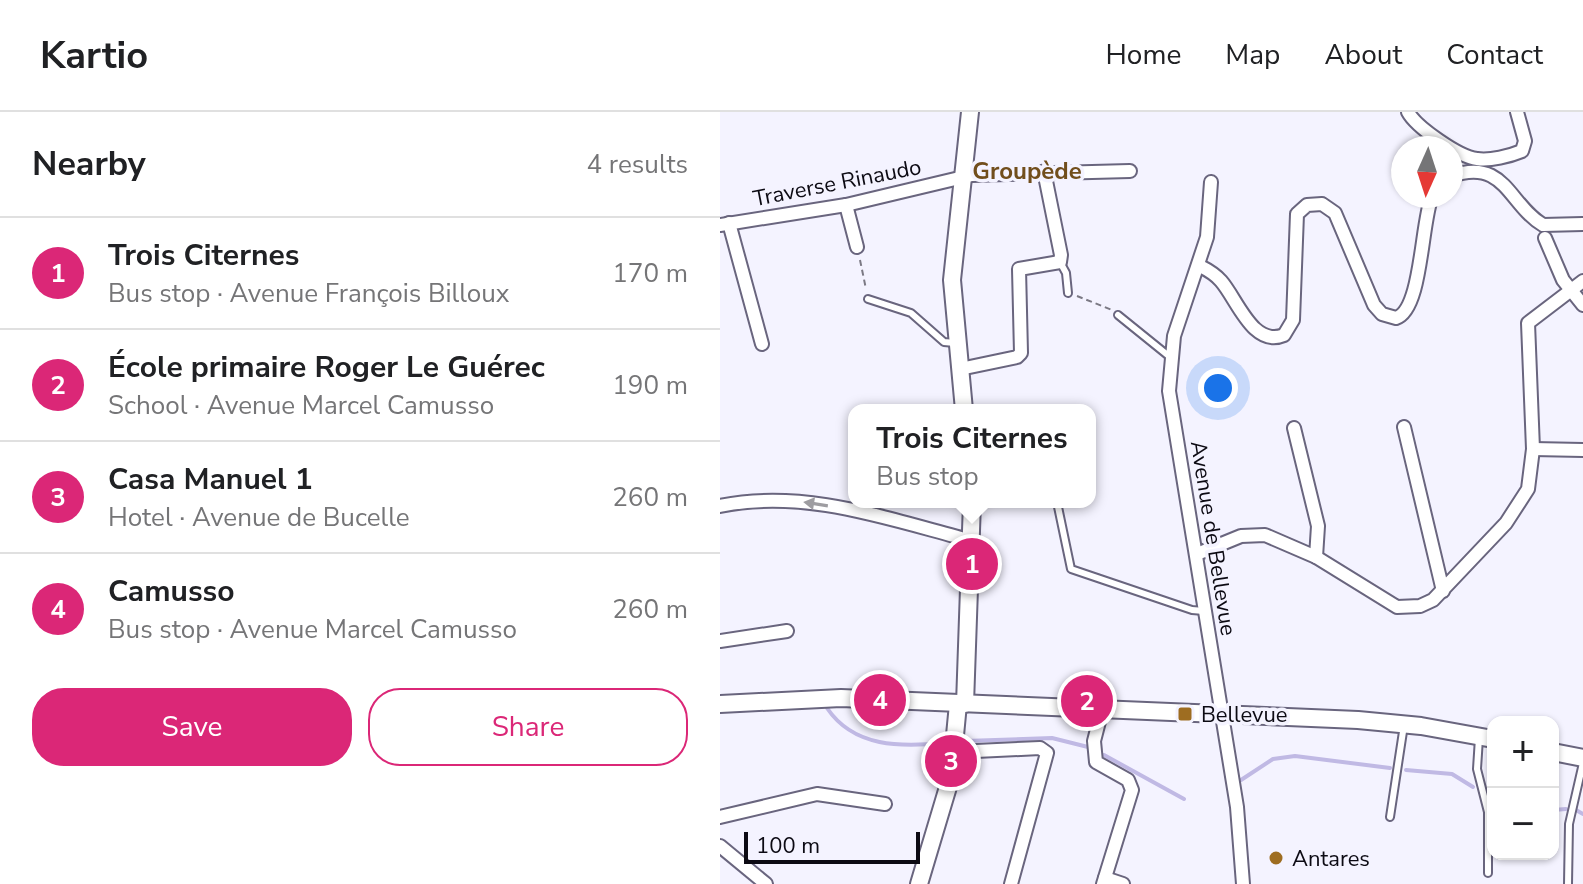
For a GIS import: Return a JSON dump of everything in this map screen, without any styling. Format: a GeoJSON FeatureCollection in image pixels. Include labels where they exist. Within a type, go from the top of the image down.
{"type":"FeatureCollection","features":[{"type":"Feature","properties":{"kind":"street"},"geometry":{"type":"LineString","coordinates":[[963,404],[952,280],[970,112]]}},
{"type":"Feature","properties":{"kind":"street"},"geometry":{"type":"LineString","coordinates":[[1408,112],[1417,125],[1478,160],[1522,151],[1525,141],[1517,112]]}},
{"type":"Feature","properties":{"kind":"street"},"geometry":{"type":"LineString","coordinates":[[960,369],[1017,357],[1021,353],[1019,269],[1060,262],[1044,171]]}},
{"type":"Feature","properties":{"kind":"street","name":"Traverse Rinaudo"},"geometry":{"type":"LineString","coordinates":[[725,224],[846,205],[972,175],[1130,171]]}},
{"type":"Feature","properties":{"kind":"street"},"geometry":{"type":"LineString","coordinates":[[1463,174],[1476,172],[1501,180],[1543,225],[1583,224]]}},
{"type":"Feature","properties":{"kind":"street","name":"Avenue de Bellevue"},"geometry":{"type":"LineString","coordinates":[[1211,182],[1208,230],[1200,266],[1180,315],[1170,357],[1170,402],[1237,807],[1243,884]]}},
{"type":"Feature","properties":{"kind":"street"},"geometry":{"type":"LineString","coordinates":[[1200,266],[1221,281],[1258,332],[1270,338],[1284,335],[1293,320],[1297,214],[1307,205],[1322,204],[1335,213],[1374,305],[1382,314],[1396,318],[1408,312],[1413,298],[1428,208]]}},
{"type":"Feature","properties":{"kind":"street"},"geometry":{"type":"LineString","coordinates":[[846,205],[857,247]]}},
{"type":"Feature","properties":{"kind":"street"},"geometry":{"type":"LineString","coordinates":[[725,224],[762,344]]}},
{"type":"Feature","properties":{"kind":"street"},"geometry":{"type":"LineString","coordinates":[[1545,238],[1570,290],[1583,305]]}},
{"type":"Feature","properties":{"kind":"street"},"geometry":{"type":"LineString","coordinates":[[1197,554],[1253,534],[1284,541],[1316,557],[1397,607],[1420,606],[1443,591],[1523,500],[1531,480],[1533,449],[1528,323],[1583,281]]}},
{"type":"Feature","properties":{"kind":"street"},"geometry":{"type":"LineString","coordinates":[[1404,427],[1443,591]]}},
{"type":"Feature","properties":{"kind":"street"},"geometry":{"type":"LineString","coordinates":[[1294,428],[1318,526],[1316,557]]}},
{"type":"Feature","properties":{"kind":"street"},"geometry":{"type":"LineString","coordinates":[[1533,449],[1583,450]]}},
{"type":"Feature","properties":{"kind":"street"},"geometry":{"type":"LineString","coordinates":[[720,506],[750,500],[790,499],[833,506],[973,541]]}},
{"type":"Feature","properties":{"kind":"street"},"geometry":{"type":"LineString","coordinates":[[919,884],[955,752],[962,704],[973,541],[972,508]]}},
{"type":"Feature","properties":{"kind":"street"},"geometry":{"type":"LineString","coordinates":[[720,641],[787,631]]}},
{"type":"Feature","properties":{"kind":"street"},"geometry":{"type":"LineString","coordinates":[[720,704],[841,698],[1404,725],[1486,738]]}},
{"type":"Feature","properties":{"kind":"street"},"geometry":{"type":"LineString","coordinates":[[1102,710],[1094,741],[1096,762],[1128,780],[1132,790],[1104,881],[1123,884]]}},
{"type":"Feature","properties":{"kind":"street"},"geometry":{"type":"LineString","coordinates":[[955,752],[1040,748],[1047,753],[1011,884]]}},
{"type":"Feature","properties":{"kind":"street"},"geometry":{"type":"LineString","coordinates":[[1559,754],[1583,761]]}},
{"type":"Feature","properties":{"kind":"street"},"geometry":{"type":"LineString","coordinates":[[720,817],[817,794],[885,804]]}},
{"type":"Feature","properties":{"kind":"street"},"geometry":{"type":"LineString","coordinates":[[720,846],[766,884]]}},
{"type":"Feature","properties":{"kind":"lane"},"geometry":{"type":"LineString","coordinates":[[1060,262],[1066,273],[1068,293]]}},
{"type":"Feature","properties":{"kind":"lane"},"geometry":{"type":"LineString","coordinates":[[868,299],[911,313],[944,342],[957,344]]}},
{"type":"Feature","properties":{"kind":"lane"},"geometry":{"type":"LineString","coordinates":[[1118,315],[1170,357]]}},
{"type":"Feature","properties":{"kind":"lane"},"geometry":{"type":"LineString","coordinates":[[1058,508],[1071,569],[1192,610],[1206,611]]}},
{"type":"Feature","properties":{"kind":"lane"},"geometry":{"type":"LineString","coordinates":[[1390,817],[1404,725]]}},
{"type":"Feature","properties":{"kind":"lane"},"geometry":{"type":"LineString","coordinates":[[1486,738],[1475,756],[1488,812],[1488,873]]}},
{"type":"Feature","properties":{"kind":"lane"},"geometry":{"type":"LineString","coordinates":[[1568,884],[1569,824],[1583,761]]}},
{"type":"Feature","properties":{"kind":"path"},"geometry":{"type":"LineString","coordinates":[[857,247],[868,299]]}},
{"type":"Feature","properties":{"kind":"path"},"geometry":{"type":"LineString","coordinates":[[1068,293],[1104,304],[1118,315]]}},
{"type":"Feature","properties":{"kind":"waterway"},"geometry":{"type":"LineString","coordinates":[[827,708],[838,721],[865,738],[895,744],[944,743]]}},
{"type":"Feature","properties":{"kind":"waterway"},"geometry":{"type":"LineString","coordinates":[[965,741],[1052,738],[1088,747]]}},
{"type":"Feature","properties":{"kind":"waterway"},"geometry":{"type":"LineString","coordinates":[[1104,755],[1184,799]]}},
{"type":"Feature","properties":{"kind":"waterway"},"geometry":{"type":"LineString","coordinates":[[1241,780],[1273,759],[1295,756],[1390,768]]}},
{"type":"Feature","properties":{"kind":"waterway"},"geometry":{"type":"LineString","coordinates":[[1406,770],[1452,774],[1473,787]]}},
{"type":"Feature","properties":{"kind":"waterway"},"geometry":{"type":"LineString","coordinates":[[1559,810],[1566,809]]}},
{"type":"Feature","properties":{"kind":"waterway"},"geometry":{"type":"LineString","coordinates":[[1576,810],[1583,814]]}},
{"type":"Feature","properties":{"kind":"place","name":"Trois Citernes"},"geometry":{"type":"Point","coordinates":[972,564]}},
{"type":"Feature","properties":{"kind":"place","name":"Camusso"},"geometry":{"type":"Point","coordinates":[880,700]}},
{"type":"Feature","properties":{"kind":"place","name":"École primaire Roger Le Guérec"},"geometry":{"type":"Point","coordinates":[1087,701]}},
{"type":"Feature","properties":{"kind":"place","name":"Bellevue"},"geometry":{"type":"Point","coordinates":[1185,714]}},
{"type":"Feature","properties":{"kind":"place","name":"Casa Manuel 1"},"geometry":{"type":"Point","coordinates":[951,761]}},
{"type":"Feature","properties":{"kind":"place","name":"Antares"},"geometry":{"type":"Point","coordinates":[1276,858]}},
{"type":"Feature","properties":{"kind":"district","name":"Groupède"},"geometry":{"type":"Point","coordinates":[1027,171]}}]}
